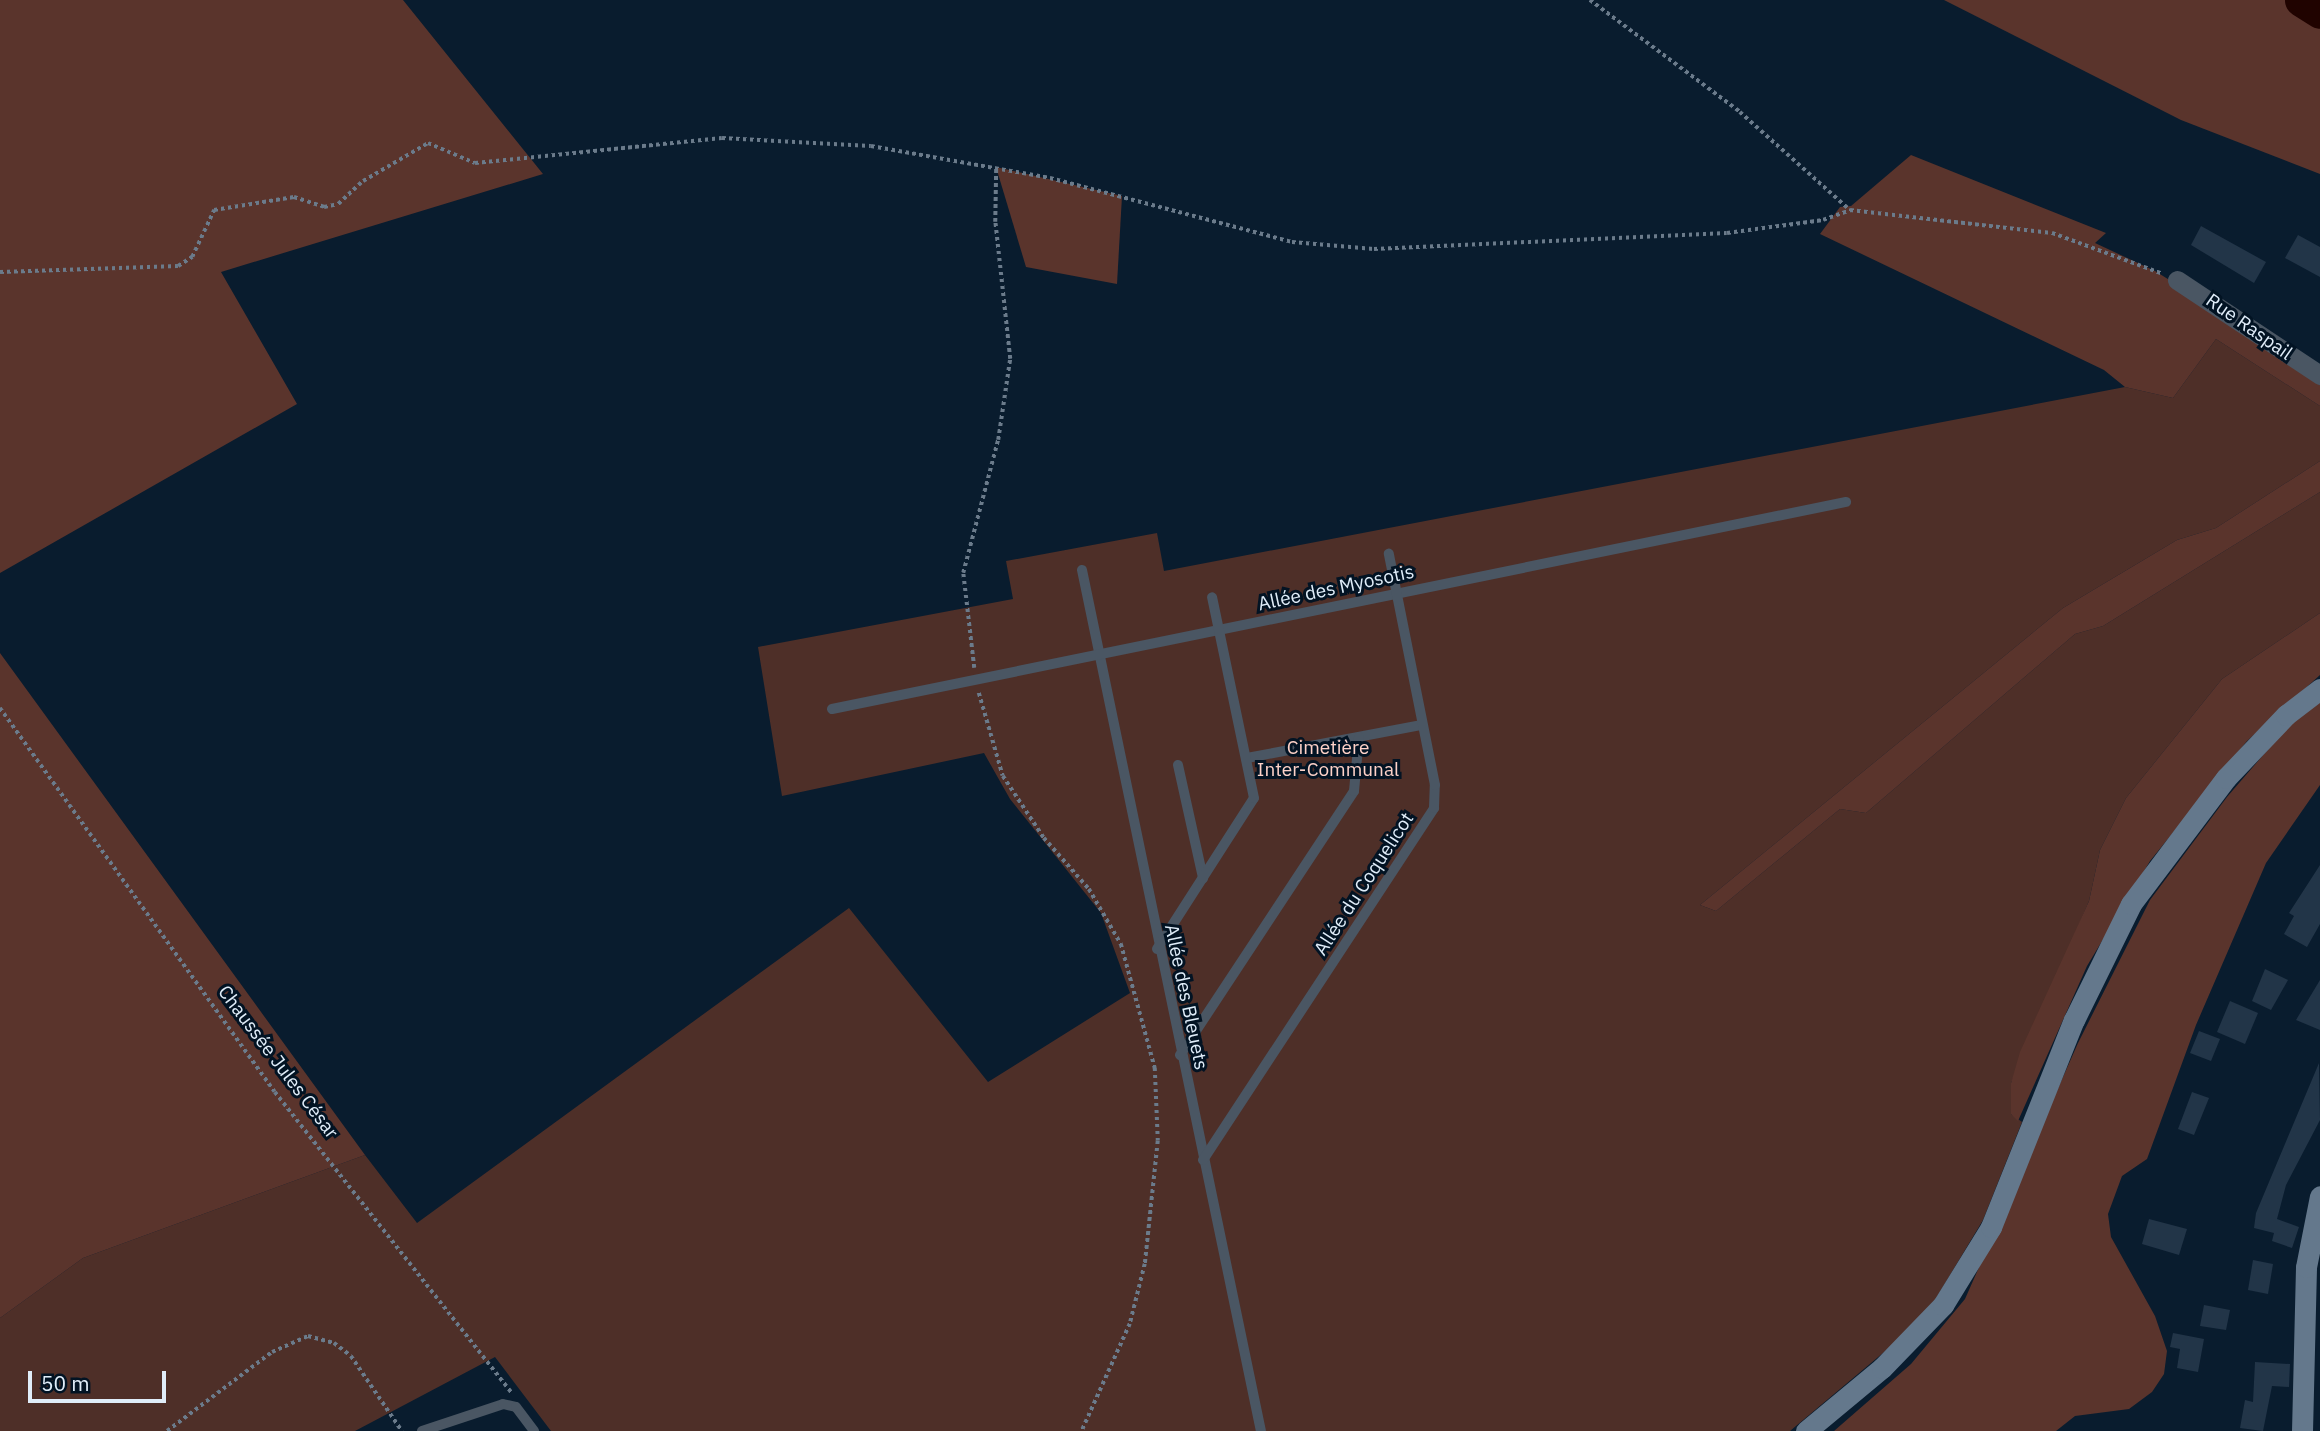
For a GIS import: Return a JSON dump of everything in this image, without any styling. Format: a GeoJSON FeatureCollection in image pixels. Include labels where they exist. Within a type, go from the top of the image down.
{"type":"FeatureCollection","features":[{"type":"Feature","properties":{"kind":"main road"},"geometry":{"type":"LineString","coordinates":[[1805,1431],[1889,1362],[1943,1305],[1991,1227],[2079,1009],[2132,904],[2226,778],[2286,715],[2320,689]]}},
{"type":"Feature","properties":{"kind":"main road"},"geometry":{"type":"LineString","coordinates":[[2302,1430],[2306,1267],[2320,1196]]}},
{"type":"Feature","properties":{"kind":"street","name":"Rue Raspail"},"geometry":{"type":"LineString","coordinates":[[2177,280],[2320,375]]}},
{"type":"Feature","properties":{"kind":"lane","name":"Allée des Myosotis"},"geometry":{"type":"LineString","coordinates":[[832,709],[1098,657],[1846,502]]}},
{"type":"Feature","properties":{"kind":"lane","name":"Allée du Coquelicot"},"geometry":{"type":"LineString","coordinates":[[1203,1160],[1434,808],[1436,785],[1389,554]]}},
{"type":"Feature","properties":{"kind":"lane","name":"Allée des Bleuets"},"geometry":{"type":"LineString","coordinates":[[1082,570],[1157,949],[1261,1431]]}},
{"type":"Feature","properties":{"kind":"lane"},"geometry":{"type":"LineString","coordinates":[[1157,949],[1254,798],[1212,597]]}},
{"type":"Feature","properties":{"kind":"lane"},"geometry":{"type":"LineString","coordinates":[[1247,758],[1422,724]]}},
{"type":"Feature","properties":{"kind":"lane"},"geometry":{"type":"LineString","coordinates":[[1180,1055],[1354,792],[1359,737]]}},
{"type":"Feature","properties":{"kind":"lane"},"geometry":{"type":"LineString","coordinates":[[1178,765],[1203,878]]}},
{"type":"Feature","properties":{"kind":"lane"},"geometry":{"type":"LineString","coordinates":[[422,1431],[503,1404],[516,1407],[534,1431]]}},
{"type":"Feature","properties":{"kind":"path"},"geometry":{"type":"LineString","coordinates":[[1590,0],[1740,112],[1850,210]]}},
{"type":"Feature","properties":{"kind":"path"},"geometry":{"type":"LineString","coordinates":[[0,272],[178,266],[192,257],[214,210],[295,197],[324,207],[338,204],[363,181],[428,143],[475,163],[686,141],[779,138],[912,151],[996,167],[1292,242],[1374,249],[1727,233],[1823,220],[1850,210],[2052,233],[2177,280]]}},
{"type":"Feature","properties":{"kind":"path"},"geometry":{"type":"LineString","coordinates":[[996,167],[995,222],[1010,346],[998,440],[963,573],[976,680],[1003,776],[1037,828],[1089,889],[1121,944],[1155,1068],[1157,1141],[1145,1264],[1130,1324],[1082,1431]]}},
{"type":"Feature","properties":{"kind":"path","name":"Chaussée Jules César"},"geometry":{"type":"LineString","coordinates":[[0,708],[275,1091],[507,1381],[516,1407]]}},
{"type":"Feature","properties":{"kind":"path"},"geometry":{"type":"LineString","coordinates":[[167,1431],[272,1352],[308,1336],[334,1343],[351,1356],[402,1431]]}},
{"type":"Feature","properties":{"kind":"green space","name":"Cimetière Inter-Communal"},"geometry":{"type":"Polygon","coordinates":[[[2216,339],[2320,406],[2320,461],[2216,528],[2177,540],[2063,608],[1700,905],[1716,911],[1840,809],[1866,813],[2075,634],[2103,626],[2320,492],[2320,613],[2222,679],[2126,798],[2100,850],[2089,901],[2011,1083],[2011,1114],[2022,1122],[1983,1220],[1935,1300],[1902,1337],[1790,1431],[551,1431],[495,1357],[355,1431],[0,1431],[0,1318],[83,1258],[365,1155],[417,1223],[849,908],[988,1082],[1130,993],[1101,913],[1010,799],[984,753],[782,796],[758,647],[1013,599],[1006,561],[1157,533],[1164,571],[2125,387],[2173,398],[2216,339]]]}},
{"type":"Feature","properties":{"kind":"shaded area"},"geometry":{"type":"Polygon","coordinates":[[[0,0],[403,0],[543,174],[221,272],[297,404],[0,573],[0,0]]]}},
{"type":"Feature","properties":{"kind":"shaded area"},"geometry":{"type":"Polygon","coordinates":[[[1944,0],[2320,0],[2320,174],[2181,120],[1944,0]]]}},
{"type":"Feature","properties":{"kind":"shaded area"},"geometry":{"type":"Polygon","coordinates":[[[1911,155],[2106,233],[2095,243],[2155,271],[2320,374],[2320,406],[2216,339],[2173,398],[2125,387],[2104,370],[1820,234],[1840,207],[1851,206],[1911,155]]]}},
{"type":"Feature","properties":{"kind":"shaded area"},"geometry":{"type":"Polygon","coordinates":[[[996,167],[1122,196],[1117,284],[1026,267],[996,167]]]}},
{"type":"Feature","properties":{"kind":"shaded area"},"geometry":{"type":"Polygon","coordinates":[[[2320,461],[2320,492],[2103,626],[2075,634],[1866,813],[1840,809],[1716,911],[1700,905],[2063,608],[2177,540],[2216,528],[2320,461]]]}},
{"type":"Feature","properties":{"kind":"shaded area"},"geometry":{"type":"Polygon","coordinates":[[[2320,613],[2320,675],[2247,741],[2150,861],[2087,966],[2018,1121],[2011,1114],[2011,1083],[2020,1052],[2089,901],[2100,850],[2126,798],[2222,679],[2320,613]]]}},
{"type":"Feature","properties":{"kind":"shaded area"},"geometry":{"type":"Polygon","coordinates":[[[0,653],[365,1155],[83,1258],[0,1318],[0,653]]]}},
{"type":"Feature","properties":{"kind":"shaded area"},"geometry":{"type":"Polygon","coordinates":[[[2320,701],[2320,785],[2266,863],[2196,1025],[2147,1159],[2122,1176],[2108,1214],[2111,1237],[2155,1316],[2167,1351],[2164,1374],[2152,1392],[2129,1409],[2075,1416],[2056,1431],[1834,1431],[1911,1364],[1965,1299],[2078,1043],[2150,900],[2227,797],[2290,724],[2320,701]]]}},
{"type":"Feature","properties":{"kind":"building"},"geometry":{"type":"Polygon","coordinates":[[[2201,226],[2266,262],[2254,283],[2191,245],[2201,226]]]}},
{"type":"Feature","properties":{"kind":"building"},"geometry":{"type":"Polygon","coordinates":[[[2298,235],[2320,247],[2320,277],[2285,258],[2298,235]]]}},
{"type":"Feature","properties":{"kind":"building"},"geometry":{"type":"Polygon","coordinates":[[[2320,865],[2320,924],[2307,947],[2284,934],[2294,916],[2289,913],[2320,865]]]}},
{"type":"Feature","properties":{"kind":"building"},"geometry":{"type":"Polygon","coordinates":[[[2265,969],[2288,980],[2271,1010],[2252,1001],[2265,969]]]}},
{"type":"Feature","properties":{"kind":"building"},"geometry":{"type":"Polygon","coordinates":[[[2320,980],[2320,1030],[2296,1020],[2320,980]]]}},
{"type":"Feature","properties":{"kind":"building"},"geometry":{"type":"Polygon","coordinates":[[[2230,1001],[2258,1013],[2245,1044],[2217,1032],[2230,1001]]]}},
{"type":"Feature","properties":{"kind":"building"},"geometry":{"type":"Polygon","coordinates":[[[2199,1031],[2220,1039],[2211,1061],[2190,1053],[2199,1031]]]}},
{"type":"Feature","properties":{"kind":"building"},"geometry":{"type":"Polygon","coordinates":[[[2319,1063],[2320,1120],[2286,1185],[2277,1219],[2299,1227],[2292,1248],[2272,1241],[2274,1233],[2254,1228],[2256,1213],[2319,1063]]]}},
{"type":"Feature","properties":{"kind":"building"},"geometry":{"type":"Polygon","coordinates":[[[2192,1092],[2209,1098],[2194,1135],[2178,1129],[2192,1092]]]}},
{"type":"Feature","properties":{"kind":"building"},"geometry":{"type":"Polygon","coordinates":[[[2149,1219],[2187,1229],[2179,1255],[2142,1244],[2149,1219]]]}},
{"type":"Feature","properties":{"kind":"building"},"geometry":{"type":"Polygon","coordinates":[[[2253,1260],[2273,1264],[2268,1294],[2248,1290],[2253,1260]]]}},
{"type":"Feature","properties":{"kind":"building"},"geometry":{"type":"Polygon","coordinates":[[[2204,1305],[2230,1310],[2226,1330],[2200,1326],[2204,1305]]]}},
{"type":"Feature","properties":{"kind":"building"},"geometry":{"type":"Polygon","coordinates":[[[2173,1333],[2204,1339],[2198,1372],[2177,1368],[2180,1349],[2170,1347],[2173,1333]]]}},
{"type":"Feature","properties":{"kind":"building"},"geometry":{"type":"Polygon","coordinates":[[[2255,1362],[2290,1364],[2289,1387],[2272,1386],[2263,1431],[2240,1428],[2245,1400],[2253,1402],[2255,1362]]]}},
{"type":"Feature","properties":{"kind":"waterway"},"geometry":{"type":"LineString","coordinates":[[2301,0],[2320,12]]}}]}
